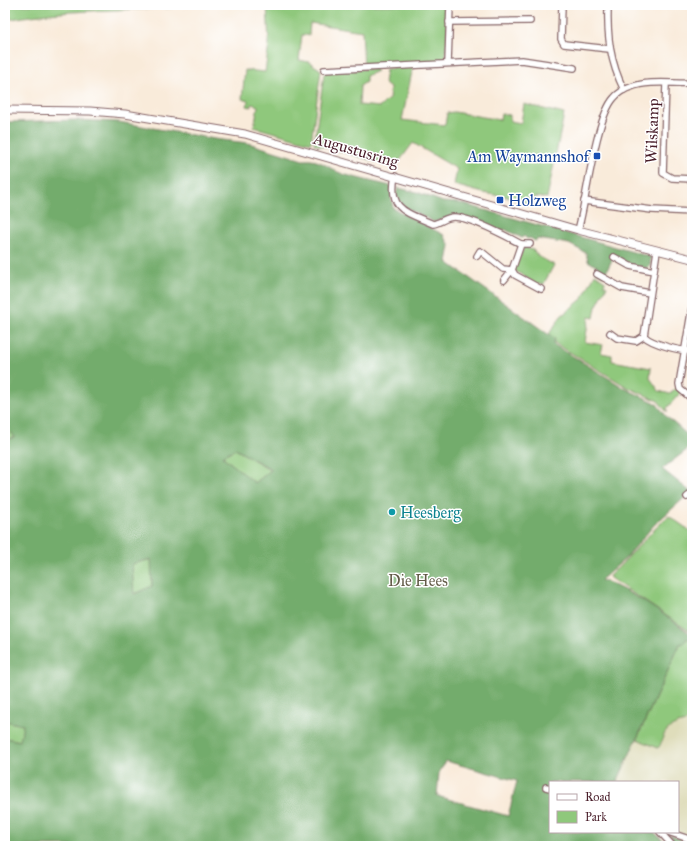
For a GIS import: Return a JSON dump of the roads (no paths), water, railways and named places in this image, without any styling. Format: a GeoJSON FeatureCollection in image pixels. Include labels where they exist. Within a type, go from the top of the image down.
{"type":"FeatureCollection","features":[{"type":"Feature","properties":{"kind":"main road","name":"Augustusring"},"geometry":{"type":"LineString","coordinates":[[5,110],[90,111],[125,114],[238,132],[395,176],[578,230],[692,259]]}},
{"type":"Feature","properties":{"kind":"street"},"geometry":{"type":"LineString","coordinates":[[448,63],[450,5]]}},
{"type":"Feature","properties":{"kind":"street"},"geometry":{"type":"LineString","coordinates":[[562,5],[562,39],[564,44],[609,49]]}},
{"type":"Feature","properties":{"kind":"street"},"geometry":{"type":"LineString","coordinates":[[608,5],[609,49],[614,68],[624,90]]}},
{"type":"Feature","properties":{"kind":"street"},"geometry":{"type":"LineString","coordinates":[[449,22],[530,21]]}},
{"type":"Feature","properties":{"kind":"street"},"geometry":{"type":"LineString","coordinates":[[324,70],[522,60],[574,68]]}},
{"type":"Feature","properties":{"kind":"street"},"geometry":{"type":"LineString","coordinates":[[578,230],[604,117],[613,98],[624,90],[638,84],[692,84]]}},
{"type":"Feature","properties":{"kind":"street","name":"Wilskamp"},"geometry":{"type":"LineString","coordinates":[[666,84],[663,173],[672,178],[692,179]]}},
{"type":"Feature","properties":{"kind":"street"},"geometry":{"type":"LineString","coordinates":[[395,176],[393,194],[394,201],[400,208],[433,224],[453,217],[492,230],[521,244],[530,244]]}},
{"type":"Feature","properties":{"kind":"street"},"geometry":{"type":"LineString","coordinates":[[584,201],[652,210],[692,212]]}},
{"type":"Feature","properties":{"kind":"street"},"geometry":{"type":"LineString","coordinates":[[504,280],[512,270],[521,244]]}},
{"type":"Feature","properties":{"kind":"street"},"geometry":{"type":"LineString","coordinates":[[477,256],[480,251],[503,269],[512,270]]}},
{"type":"Feature","properties":{"kind":"street"},"geometry":{"type":"LineString","coordinates":[[644,336],[657,251]]}},
{"type":"Feature","properties":{"kind":"street"},"geometry":{"type":"LineString","coordinates":[[614,257],[630,266],[654,270]]}},
{"type":"Feature","properties":{"kind":"street"},"geometry":{"type":"LineString","coordinates":[[512,270],[515,275],[541,289]]}},
{"type":"Feature","properties":{"kind":"street"},"geometry":{"type":"LineString","coordinates":[[597,274],[622,288],[650,293]]}},
{"type":"Feature","properties":{"kind":"street"},"geometry":{"type":"LineString","coordinates":[[692,307],[679,384],[680,389],[692,399]]}},
{"type":"Feature","properties":{"kind":"street"},"geometry":{"type":"LineString","coordinates":[[610,333],[617,338],[636,341],[644,336]]}},
{"type":"Feature","properties":{"kind":"street"},"geometry":{"type":"LineString","coordinates":[[644,336],[650,340],[684,351],[692,351]]}},
{"type":"Feature","properties":{"kind":"street"},"geometry":{"type":"LineString","coordinates":[[661,833],[673,846]]}},
{"type":"Feature","properties":{"kind":"street"},"geometry":{"type":"LineString","coordinates":[[671,833],[692,840]]}},
{"type":"Feature","properties":{"kind":"place","name":"Am Waymannshof"},"geometry":{"type":"Point","coordinates":[597,156]}},
{"type":"Feature","properties":{"kind":"place","name":"Holzweg"},"geometry":{"type":"Point","coordinates":[500,200]}},
{"type":"Feature","properties":{"kind":"place","name":"Heesberg"},"geometry":{"type":"Point","coordinates":[392,512]}},
{"type":"Feature","properties":{"kind":"park label","name":"Die Hees"},"geometry":{"type":"Point","coordinates":[418,580]}}]}
